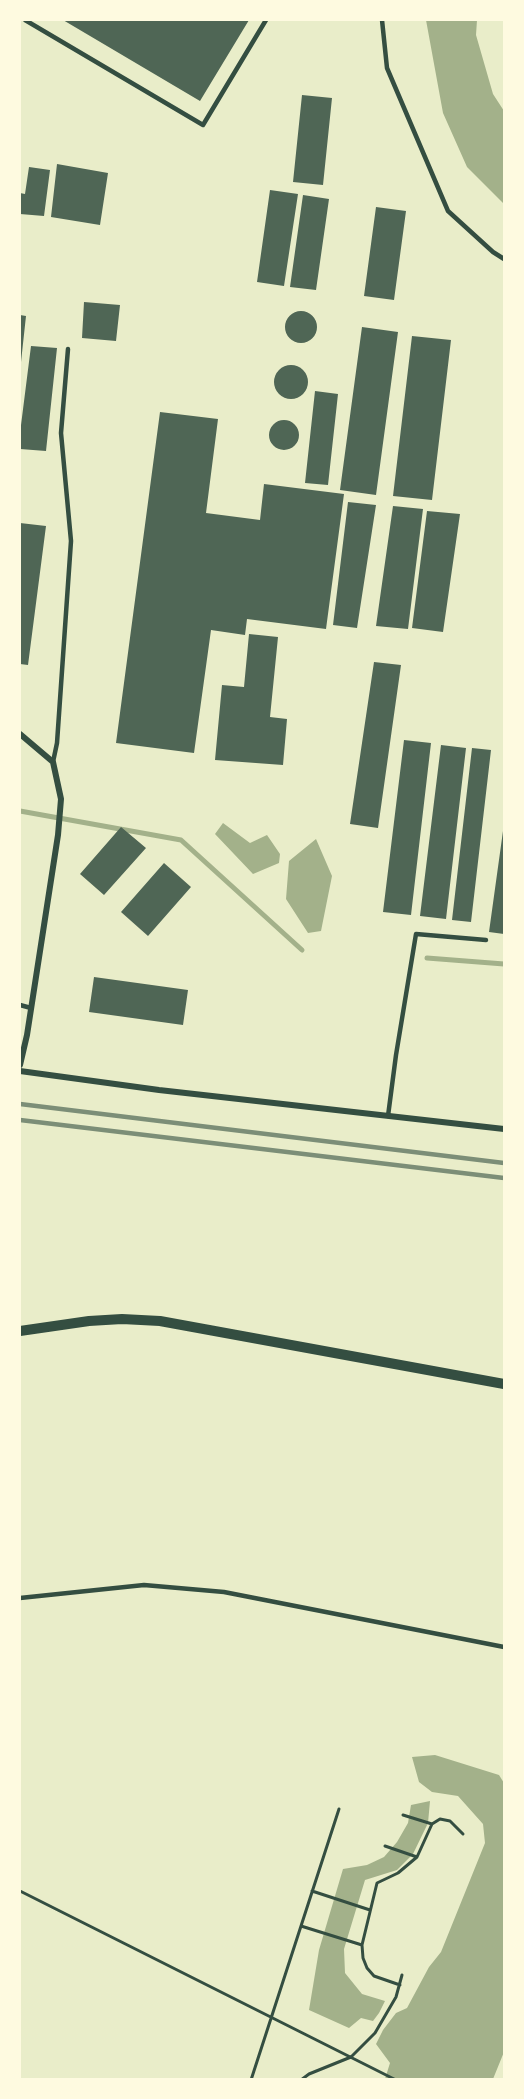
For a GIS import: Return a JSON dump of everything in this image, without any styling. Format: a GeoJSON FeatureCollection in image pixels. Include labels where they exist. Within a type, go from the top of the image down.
{"type":"FeatureCollection","features":[{"type":"Feature","properties":{"kind":"street"},"geometry":{"type":"LineString","coordinates":[[20,734],[53,762],[60,799],[58,835],[20,1065]]}},
{"type":"Feature","properties":{"kind":"street"},"geometry":{"type":"LineString","coordinates":[[20,1071],[159,1090],[504,1129]]}},
{"type":"Feature","properties":{"kind":"street"},"geometry":{"type":"LineString","coordinates":[[20,1331],[89,1321],[122,1319],[160,1321],[504,1384]]}},
{"type":"Feature","properties":{"kind":"lane"},"geometry":{"type":"LineString","coordinates":[[25,20],[203,125],[266,20]]}},
{"type":"Feature","properties":{"kind":"lane"},"geometry":{"type":"LineString","coordinates":[[382,20],[387,68],[448,212],[504,260]]}},
{"type":"Feature","properties":{"kind":"lane"},"geometry":{"type":"LineString","coordinates":[[53,762],[57,742],[71,541],[62,433],[68,349]]}},
{"type":"Feature","properties":{"kind":"lane"},"geometry":{"type":"LineString","coordinates":[[388,1116],[416,934],[486,940]]}},
{"type":"Feature","properties":{"kind":"lane"},"geometry":{"type":"LineString","coordinates":[[20,1005],[31,1008]]}},
{"type":"Feature","properties":{"kind":"lane"},"geometry":{"type":"LineString","coordinates":[[20,1598],[144,1585],[224,1592],[504,1647]]}},
{"type":"Feature","properties":{"kind":"path"},"geometry":{"type":"LineString","coordinates":[[251,2079],[339,1809]]}},
{"type":"Feature","properties":{"kind":"path"},"geometry":{"type":"LineString","coordinates":[[404,1815],[432,1824]]}},
{"type":"Feature","properties":{"kind":"path"},"geometry":{"type":"LineString","coordinates":[[400,1985],[374,1976],[367,1968],[363,1958],[362,1945],[377,1883],[398,1873],[417,1857],[432,1824],[440,1819],[450,1821],[463,1834]]}},
{"type":"Feature","properties":{"kind":"path"},"geometry":{"type":"LineString","coordinates":[[385,1846],[417,1857]]}},
{"type":"Feature","properties":{"kind":"path"},"geometry":{"type":"LineString","coordinates":[[20,1891],[396,2079]]}},
{"type":"Feature","properties":{"kind":"path"},"geometry":{"type":"LineString","coordinates":[[312,1891],[370,1910]]}},
{"type":"Feature","properties":{"kind":"path"},"geometry":{"type":"LineString","coordinates":[[301,1926],[362,1945]]}},
{"type":"Feature","properties":{"kind":"path"},"geometry":{"type":"LineString","coordinates":[[301,2079],[309,2073],[351,2057],[375,2033],[392,2006],[402,1976]]}},
{"type":"Feature","properties":{"kind":"shaded area"},"geometry":{"type":"Polygon","coordinates":[[[426,20],[477,20],[476,35],[493,94],[504,111],[504,204],[467,167],[443,113],[426,20]]]}},
{"type":"Feature","properties":{"kind":"shaded area"},"geometry":{"type":"Polygon","coordinates":[[[223,823],[250,843],[267,835],[280,854],[279,863],[253,874],[215,834],[223,823]]]}},
{"type":"Feature","properties":{"kind":"shaded area"},"geometry":{"type":"Polygon","coordinates":[[[316,839],[332,876],[321,931],[308,933],[286,899],[289,861],[316,839]]]}},
{"type":"Feature","properties":{"kind":"shaded area"},"geometry":{"type":"Polygon","coordinates":[[[435,1755],[499,1775],[504,1783],[504,2052],[493,2079],[385,2079],[390,2063],[376,2044],[396,2013],[407,2008],[429,1967],[441,1952],[485,1843],[483,1824],[458,1796],[432,1792],[419,1782],[412,1757],[435,1755]]]}},
{"type":"Feature","properties":{"kind":"shaded area"},"geometry":{"type":"Polygon","coordinates":[[[430,1801],[428,1823],[413,1854],[397,1870],[365,1880],[344,1949],[345,1973],[362,1994],[385,2001],[379,2013],[373,2021],[361,2018],[349,2028],[309,2010],[319,1950],[343,1869],[367,1865],[384,1857],[397,1842],[408,1823],[411,1805],[430,1801]]]}},
{"type":"Feature","properties":{"kind":"building"},"geometry":{"type":"Polygon","coordinates":[[[63,20],[249,20],[200,101],[63,20]]]}},
{"type":"Feature","properties":{"kind":"building"},"geometry":{"type":"Polygon","coordinates":[[[302,95],[332,98],[323,185],[293,182],[302,95]]]}},
{"type":"Feature","properties":{"kind":"building"},"geometry":{"type":"Polygon","coordinates":[[[57,164],[108,173],[100,225],[51,217],[57,164]]]}},
{"type":"Feature","properties":{"kind":"building"},"geometry":{"type":"Polygon","coordinates":[[[29,167],[50,170],[44,216],[20,214],[20,193],[25,194],[29,167]]]}},
{"type":"Feature","properties":{"kind":"building"},"geometry":{"type":"Polygon","coordinates":[[[270,190],[298,194],[284,286],[257,282],[270,190]]]}},
{"type":"Feature","properties":{"kind":"building"},"geometry":{"type":"Polygon","coordinates":[[[303,195],[329,199],[316,290],[290,287],[303,195]]]}},
{"type":"Feature","properties":{"kind":"building"},"geometry":{"type":"Polygon","coordinates":[[[376,207],[406,211],[394,300],[364,296],[376,207]]]}},
{"type":"Feature","properties":{"kind":"building"},"geometry":{"type":"Polygon","coordinates":[[[84,302],[120,305],[116,341],[82,338],[84,302]]]}},
{"type":"Feature","properties":{"kind":"building"},"geometry":{"type":"Polygon","coordinates":[[[301,311],[312,316],[317,327],[312,338],[301,343],[290,338],[285,327],[290,316],[301,311]]]}},
{"type":"Feature","properties":{"kind":"building"},"geometry":{"type":"Polygon","coordinates":[[[20,315],[26,316],[21,362],[20,362],[20,315]]]}},
{"type":"Feature","properties":{"kind":"building"},"geometry":{"type":"Polygon","coordinates":[[[362,327],[398,332],[376,495],[340,490],[362,327]]]}},
{"type":"Feature","properties":{"kind":"building"},"geometry":{"type":"Polygon","coordinates":[[[412,336],[451,340],[432,500],[393,496],[412,336]]]}},
{"type":"Feature","properties":{"kind":"building"},"geometry":{"type":"Polygon","coordinates":[[[31,346],[57,348],[46,451],[20,449],[31,346]]]}},
{"type":"Feature","properties":{"kind":"building"},"geometry":{"type":"Polygon","coordinates":[[[291,365],[303,370],[308,382],[303,394],[291,399],[279,394],[274,382],[279,370],[291,365]]]}},
{"type":"Feature","properties":{"kind":"building"},"geometry":{"type":"Polygon","coordinates":[[[315,391],[338,394],[328,485],[305,483],[315,391]]]}},
{"type":"Feature","properties":{"kind":"building"},"geometry":{"type":"Polygon","coordinates":[[[160,412],[218,419],[206,513],[260,520],[264,484],[344,494],[326,629],[247,619],[245,635],[211,630],[194,753],[116,743],[160,412]]]}},
{"type":"Feature","properties":{"kind":"building"},"geometry":{"type":"Polygon","coordinates":[[[284,420],[295,424],[299,435],[295,446],[284,450],[273,446],[269,435],[273,424],[284,420]]]}},
{"type":"Feature","properties":{"kind":"building"},"geometry":{"type":"Polygon","coordinates":[[[348,502],[376,505],[357,628],[333,625],[348,502]]]}},
{"type":"Feature","properties":{"kind":"building"},"geometry":{"type":"Polygon","coordinates":[[[393,506],[423,509],[408,629],[376,626],[393,506]]]}},
{"type":"Feature","properties":{"kind":"building"},"geometry":{"type":"Polygon","coordinates":[[[427,511],[460,514],[443,632],[412,628],[427,511]]]}},
{"type":"Feature","properties":{"kind":"building"},"geometry":{"type":"Polygon","coordinates":[[[20,523],[46,526],[28,665],[20,664],[20,523]]]}},
{"type":"Feature","properties":{"kind":"building"},"geometry":{"type":"Polygon","coordinates":[[[249,634],[278,637],[270,717],[287,719],[283,765],[215,760],[222,685],[244,687],[249,634]]]}},
{"type":"Feature","properties":{"kind":"building"},"geometry":{"type":"Polygon","coordinates":[[[374,662],[401,665],[378,828],[350,824],[374,662]]]}},
{"type":"Feature","properties":{"kind":"building"},"geometry":{"type":"Polygon","coordinates":[[[404,740],[431,743],[411,915],[383,912],[404,740]]]}},
{"type":"Feature","properties":{"kind":"building"},"geometry":{"type":"Polygon","coordinates":[[[441,745],[466,748],[446,919],[420,916],[441,745]]]}},
{"type":"Feature","properties":{"kind":"building"},"geometry":{"type":"Polygon","coordinates":[[[472,748],[491,750],[471,922],[452,920],[472,748]]]}},
{"type":"Feature","properties":{"kind":"building"},"geometry":{"type":"Polygon","coordinates":[[[121,827],[146,848],[104,895],[80,874],[121,827]]]}},
{"type":"Feature","properties":{"kind":"building"},"geometry":{"type":"Polygon","coordinates":[[[504,831],[504,934],[489,932],[504,831]]]}},
{"type":"Feature","properties":{"kind":"building"},"geometry":{"type":"Polygon","coordinates":[[[164,863],[191,887],[148,936],[121,912],[164,863]]]}},
{"type":"Feature","properties":{"kind":"building"},"geometry":{"type":"Polygon","coordinates":[[[94,977],[188,990],[183,1025],[89,1012],[94,977]]]}},
{"type":"Feature","properties":{"kind":"waterway"},"geometry":{"type":"LineString","coordinates":[[20,811],[181,840],[302,950]]}},
{"type":"Feature","properties":{"kind":"waterway"},"geometry":{"type":"LineString","coordinates":[[427,958],[504,964]]}},
{"type":"Feature","properties":{"kind":"railway"},"geometry":{"type":"LineString","coordinates":[[20,1104],[504,1163]]}},
{"type":"Feature","properties":{"kind":"railway"},"geometry":{"type":"LineString","coordinates":[[20,1120],[504,1178]]}}]}
